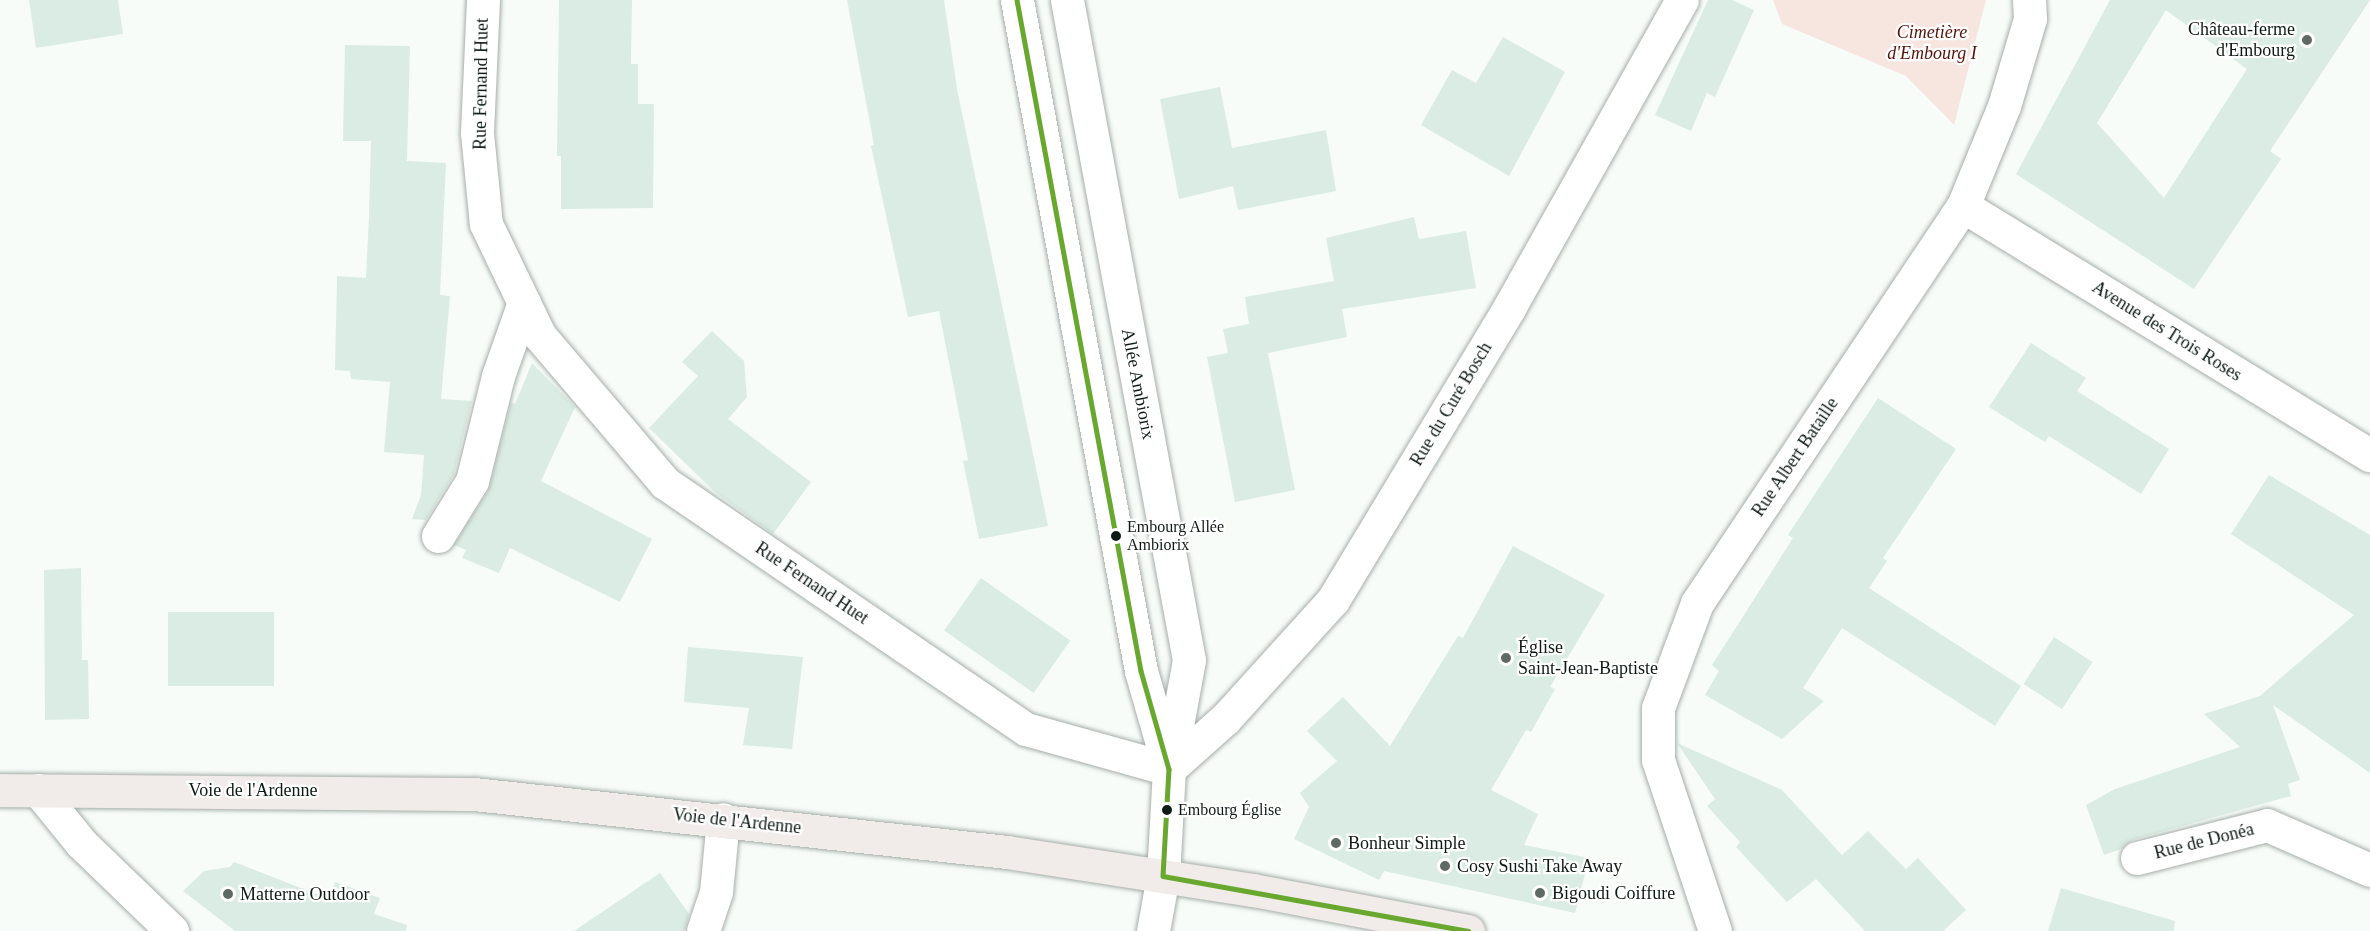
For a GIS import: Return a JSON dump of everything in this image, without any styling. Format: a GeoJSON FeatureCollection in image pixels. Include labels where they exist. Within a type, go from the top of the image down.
{"type":"FeatureCollection","features":[{"type":"Feature","properties":{"kind":"main road","name":"Voie de l'Ardenne"},"geometry":{"type":"LineString","coordinates":[[0,790],[474,794],[723,819],[1007,852],[1163,876],[1468,931]]}},
{"type":"Feature","properties":{"kind":"street","name":"Rue Fernand Huet"},"geometry":{"type":"LineString","coordinates":[[483,0],[477,133],[486,224],[540,336],[665,483],[1026,729],[1169,769]]}},
{"type":"Feature","properties":{"kind":"street","name":"Allée Ambiorix"},"geometry":{"type":"LineString","coordinates":[[1017,0],[1141,671],[1169,769]]}},
{"type":"Feature","properties":{"kind":"street","name":"Allée Ambiorix"},"geometry":{"type":"LineString","coordinates":[[1066,0],[1189,660],[1169,769],[1163,876],[1153,931]]}},
{"type":"Feature","properties":{"kind":"street","name":"Rue du Curé Bosch"},"geometry":{"type":"LineString","coordinates":[[1169,769],[1226,718],[1333,600],[1509,308],[1682,0]]}},
{"type":"Feature","properties":{"kind":"street","name":"Rue Albert Bataille"},"geometry":{"type":"LineString","coordinates":[[1715,931],[1658,760],[1658,708],[1662,696],[1697,603],[1963,206],[2004,106],[2030,19],[2029,0]]}},
{"type":"Feature","properties":{"kind":"street","name":"Avenue des Trois Roses"},"geometry":{"type":"LineString","coordinates":[[1963,206],[2370,455]]}},
{"type":"Feature","properties":{"kind":"street"},"geometry":{"type":"LineString","coordinates":[[438,537],[472,481],[498,376],[524,302]]}},
{"type":"Feature","properties":{"kind":"street"},"geometry":{"type":"LineString","coordinates":[[38,790],[81,843],[172,931]]}},
{"type":"Feature","properties":{"kind":"street"},"geometry":{"type":"LineString","coordinates":[[703,931],[716,892],[723,819]]}},
{"type":"Feature","properties":{"kind":"street","name":"Rue de Donéa"},"geometry":{"type":"LineString","coordinates":[[2137,858],[2266,825],[2370,870]]}},
{"type":"Feature","properties":{"kind":"green space","name":"Cimetière d'Embourg I"},"geometry":{"type":"Polygon","coordinates":[[[1773,0],[1986,0],[1954,125],[1906,76],[1782,24],[1773,0]]]}},
{"type":"Feature","properties":{"kind":"building"},"geometry":{"type":"Polygon","coordinates":[[[29,0],[118,0],[123,34],[36,48],[29,0]]]}},
{"type":"Feature","properties":{"kind":"building"},"geometry":{"type":"Polygon","coordinates":[[[559,0],[632,0],[631,64],[638,64],[638,104],[654,104],[653,208],[561,209],[561,156],[557,156],[559,0]]]}},
{"type":"Feature","properties":{"kind":"building"},"geometry":{"type":"Polygon","coordinates":[[[847,0],[944,0],[957,89],[1048,526],[979,539],[963,461],[968,460],[939,311],[908,317],[871,146],[874,145],[847,0]]]}},
{"type":"Feature","properties":{"kind":"building"},"geometry":{"type":"Polygon","coordinates":[[[1708,0],[1732,0],[1754,10],[1715,97],[1707,93],[1691,131],[1655,115],[1708,0]]]}},
{"type":"Feature","properties":{"kind":"building"},"geometry":{"type":"Polygon","coordinates":[[[2110,0],[2370,0],[2270,151],[2281,159],[2194,289],[2016,174],[2110,0]],[[2166,10],[2097,123],[2164,198],[2247,69],[2166,10]]]}},
{"type":"Feature","properties":{"kind":"building"},"geometry":{"type":"Polygon","coordinates":[[[1503,37],[1565,72],[1509,176],[1421,125],[1452,70],[1476,83],[1503,37]]]}},
{"type":"Feature","properties":{"kind":"building"},"geometry":{"type":"Polygon","coordinates":[[[345,45],[410,46],[407,161],[446,163],[440,295],[450,296],[441,399],[472,401],[454,474],[426,520],[412,519],[421,495],[424,455],[384,452],[390,382],[351,379],[350,371],[335,370],[337,276],[366,278],[369,216],[371,141],[343,141],[345,45]]]}},
{"type":"Feature","properties":{"kind":"building"},"geometry":{"type":"Polygon","coordinates":[[[1220,87],[1232,148],[1326,130],[1336,191],[1238,210],[1233,186],[1179,199],[1160,99],[1220,87]]]}},
{"type":"Feature","properties":{"kind":"building"},"geometry":{"type":"Polygon","coordinates":[[[1414,217],[1419,239],[1466,231],[1476,288],[1342,309],[1347,337],[1268,353],[1295,490],[1235,502],[1207,357],[1228,353],[1223,329],[1249,324],[1245,297],[1334,281],[1326,238],[1414,217]]]}},
{"type":"Feature","properties":{"kind":"building"},"geometry":{"type":"Polygon","coordinates":[[[712,331],[744,361],[747,397],[728,419],[811,482],[773,534],[716,493],[649,428],[698,376],[682,362],[712,331]]]}},
{"type":"Feature","properties":{"kind":"building"},"geometry":{"type":"Polygon","coordinates":[[[2031,343],[2086,378],[2077,391],[2169,449],[2141,494],[2049,436],[2045,442],[1989,407],[2031,343]]]}},
{"type":"Feature","properties":{"kind":"building"},"geometry":{"type":"Polygon","coordinates":[[[532,363],[575,407],[541,481],[652,539],[620,602],[510,548],[499,573],[462,558],[466,550],[454,545],[488,491],[511,403],[515,404],[532,363]]]}},
{"type":"Feature","properties":{"kind":"building"},"geometry":{"type":"Polygon","coordinates":[[[1878,398],[1956,449],[1883,558],[1887,561],[1869,588],[2021,686],[1995,726],[1842,628],[1803,688],[1824,701],[1782,739],[1705,695],[1719,671],[1712,665],[1793,538],[1788,535],[1878,398]]]}},
{"type":"Feature","properties":{"kind":"building"},"geometry":{"type":"Polygon","coordinates":[[[2269,475],[2370,535],[2370,773],[2273,705],[2300,780],[2288,784],[2291,796],[2132,840],[2121,849],[2104,855],[2086,805],[2115,789],[2240,747],[2204,714],[2260,696],[2354,615],[2231,534],[2269,475]]]}},
{"type":"Feature","properties":{"kind":"building"},"geometry":{"type":"Polygon","coordinates":[[[1513,546],[1605,595],[1550,687],[1555,689],[1531,732],[1526,730],[1491,790],[1538,814],[1524,845],[1589,858],[1575,913],[1384,871],[1379,880],[1294,839],[1309,807],[1300,793],[1337,761],[1307,731],[1343,697],[1390,746],[1458,636],[1463,638],[1513,546]]]}},
{"type":"Feature","properties":{"kind":"building"},"geometry":{"type":"Polygon","coordinates":[[[81,568],[82,660],[88,660],[89,719],[45,720],[44,570],[81,568]]]}},
{"type":"Feature","properties":{"kind":"building"},"geometry":{"type":"Polygon","coordinates":[[[981,578],[1070,641],[1034,693],[944,630],[981,578]]]}},
{"type":"Feature","properties":{"kind":"building"},"geometry":{"type":"Polygon","coordinates":[[[168,612],[274,612],[274,686],[168,686],[168,612]]]}},
{"type":"Feature","properties":{"kind":"building"},"geometry":{"type":"Polygon","coordinates":[[[2054,637],[2093,662],[2062,709],[2024,684],[2054,637]]]}},
{"type":"Feature","properties":{"kind":"building"},"geometry":{"type":"Polygon","coordinates":[[[688,647],[803,657],[792,749],[743,745],[749,708],[684,702],[688,647]]]}},
{"type":"Feature","properties":{"kind":"building"},"geometry":{"type":"Polygon","coordinates":[[[1677,743],[1782,790],[1842,855],[1868,831],[1906,869],[1918,858],[1966,910],[1943,931],[1865,931],[1816,879],[1787,902],[1736,847],[1740,842],[1707,806],[1715,799],[1677,743]]]}},
{"type":"Feature","properties":{"kind":"building"},"geometry":{"type":"Polygon","coordinates":[[[234,862],[329,899],[335,882],[380,898],[374,914],[407,925],[406,931],[235,931],[183,891],[204,871],[230,867],[234,862]]]}},
{"type":"Feature","properties":{"kind":"building"},"geometry":{"type":"Polygon","coordinates":[[[660,873],[689,914],[685,931],[574,931],[660,873]]]}},
{"type":"Feature","properties":{"kind":"building"},"geometry":{"type":"Polygon","coordinates":[[[2061,888],[2175,921],[2174,931],[2048,931],[2061,888]]]}},
{"type":"Feature","properties":{"kind":"transit line"},"geometry":{"type":"LineString","coordinates":[[1017,0],[1141,671],[1169,769],[1163,876]]}},
{"type":"Feature","properties":{"kind":"transit line"},"geometry":{"type":"LineString","coordinates":[[1163,876],[1468,931]]}},
{"type":"Feature","properties":{"kind":"place","name":"Château-ferme d'Embourg"},"geometry":{"type":"Point","coordinates":[2307,40]}},
{"type":"Feature","properties":{"kind":"place","name":"Embourg Allée Ambiorix"},"geometry":{"type":"Point","coordinates":[1116,536]}},
{"type":"Feature","properties":{"kind":"place","name":"Église Saint-Jean-Baptiste"},"geometry":{"type":"Point","coordinates":[1506,658]}},
{"type":"Feature","properties":{"kind":"place","name":"Embourg Église"},"geometry":{"type":"Point","coordinates":[1167,810]}},
{"type":"Feature","properties":{"kind":"place","name":"Bonheur Simple"},"geometry":{"type":"Point","coordinates":[1336,843]}},
{"type":"Feature","properties":{"kind":"place","name":"Cosy Sushi Take Away"},"geometry":{"type":"Point","coordinates":[1445,866]}},
{"type":"Feature","properties":{"kind":"place","name":"Bigoudi Coiffure"},"geometry":{"type":"Point","coordinates":[1540,893]}},
{"type":"Feature","properties":{"kind":"place","name":"Matterne Outdoor"},"geometry":{"type":"Point","coordinates":[228,894]}}]}
